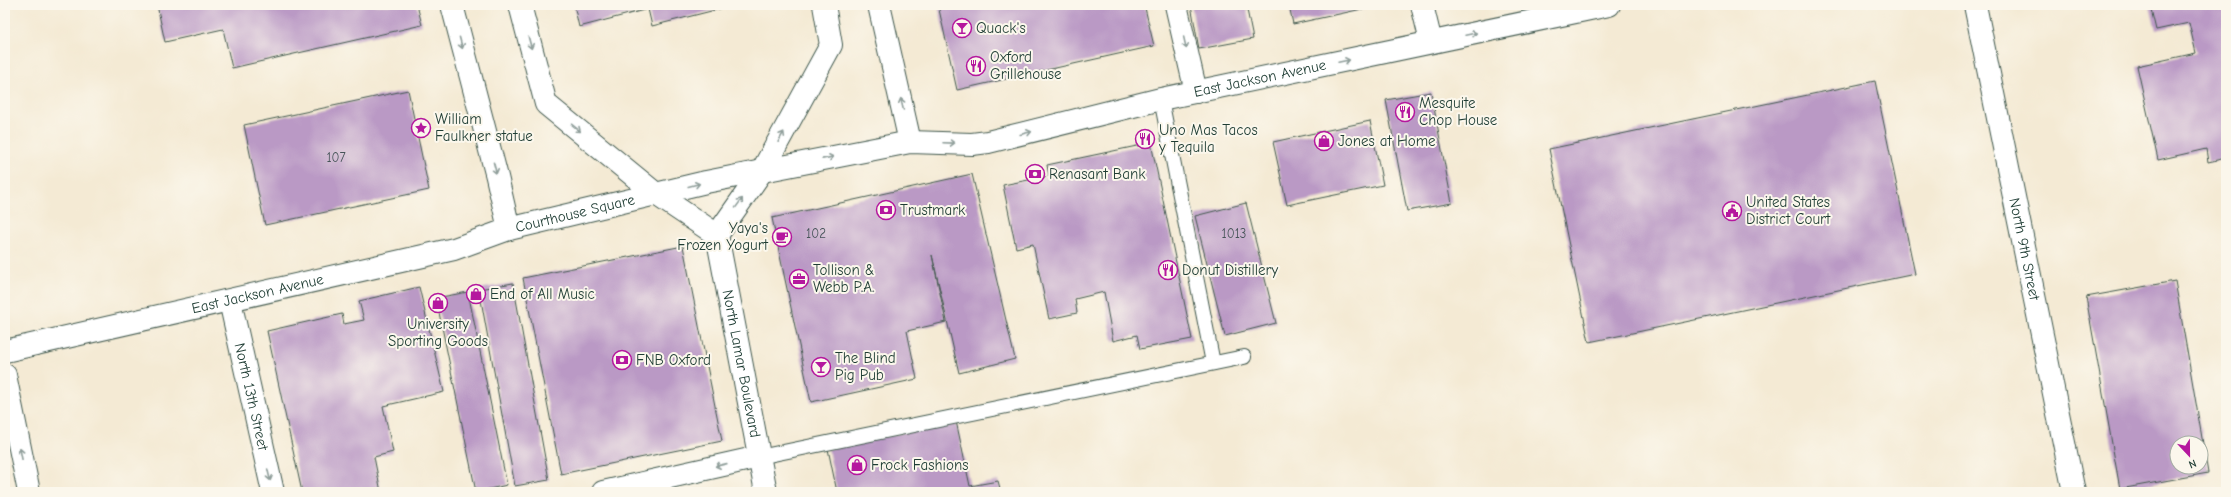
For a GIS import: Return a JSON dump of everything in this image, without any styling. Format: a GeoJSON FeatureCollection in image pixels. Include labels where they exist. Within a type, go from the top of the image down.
{"type":"FeatureCollection","features":[{"type":"Feature","properties":{"kind":"street","name":"Courthouse Square"},"geometry":{"type":"LineString","coordinates":[[452,5],[509,229],[706,182],[910,142]]}},
{"type":"Feature","properties":{"kind":"street","name":"Courthouse Square"},"geometry":{"type":"LineString","coordinates":[[520,5],[546,104],[656,194]]}},
{"type":"Feature","properties":{"kind":"street"},"geometry":{"type":"LineString","coordinates":[[656,194],[717,235],[762,172],[831,45],[824,5]]}},
{"type":"Feature","properties":{"kind":"street"},"geometry":{"type":"LineString","coordinates":[[879,5],[910,142]]}},
{"type":"Feature","properties":{"kind":"street"},"geometry":{"type":"LineString","coordinates":[[1176,5],[1196,92]]}},
{"type":"Feature","properties":{"kind":"street"},"geometry":{"type":"LineString","coordinates":[[1422,5],[1431,42]]}},
{"type":"Feature","properties":{"kind":"street","name":"East Jackson Avenue"},"geometry":{"type":"LineString","coordinates":[[910,142],[972,144],[988,142],[1161,99],[1609,5]]}},
{"type":"Feature","properties":{"kind":"street","name":"North 9th Street"},"geometry":{"type":"LineString","coordinates":[[1975,5],[2074,492]]}},
{"type":"Feature","properties":{"kind":"street","name":"East Jackson Avenue"},"geometry":{"type":"LineString","coordinates":[[5,351],[454,249],[509,229]]}},
{"type":"Feature","properties":{"kind":"street","name":"North Lamar Boulevard"},"geometry":{"type":"LineString","coordinates":[[717,235],[766,492]]}},
{"type":"Feature","properties":{"kind":"street","name":"North 13th Street"},"geometry":{"type":"LineString","coordinates":[[230,301],[273,492]]}},
{"type":"Feature","properties":{"kind":"street"},"geometry":{"type":"LineString","coordinates":[[5,375],[29,492]]}},
{"type":"Feature","properties":{"kind":"street"},"geometry":{"type":"LineString","coordinates":[[603,492],[759,457]]}},
{"type":"Feature","properties":{"kind":"lane"},"geometry":{"type":"LineString","coordinates":[[1161,99],[1213,363]]}},
{"type":"Feature","properties":{"kind":"lane"},"geometry":{"type":"LineString","coordinates":[[759,457],[1244,357]]}},
{"type":"Feature","properties":{"kind":"building"},"geometry":{"type":"Polygon","coordinates":[[[157,5],[417,5],[422,25],[232,68],[223,29],[165,42],[157,5]]]}},
{"type":"Feature","properties":{"kind":"building"},"geometry":{"type":"Polygon","coordinates":[[[574,5],[726,5],[727,7],[652,26],[648,9],[579,27],[574,5]]]}},
{"type":"Feature","properties":{"kind":"building"},"geometry":{"type":"Polygon","coordinates":[[[938,5],[1153,5],[1145,8],[1154,46],[957,90],[938,5]]]}},
{"type":"Feature","properties":{"kind":"building"},"geometry":{"type":"Polygon","coordinates":[[[1191,5],[1246,5],[1253,39],[1199,49],[1191,5]]]}},
{"type":"Feature","properties":{"kind":"building"},"geometry":{"type":"Polygon","coordinates":[[[1289,5],[1376,5],[1376,6],[1293,24],[1289,5]]]}},
{"type":"Feature","properties":{"kind":"building"},"geometry":{"type":"Polygon","coordinates":[[[2150,5],[2226,5],[2226,158],[2208,162],[2206,149],[2158,160],[2137,66],[2196,53],[2189,23],[2156,30],[2150,5]]]}},
{"type":"Feature","properties":{"kind":"building","name":"United States District Court"},"geometry":{"type":"Polygon","coordinates":[[[1875,81],[1915,274],[1589,342],[1549,149],[1875,81]]]}},
{"type":"Feature","properties":{"kind":"building"},"geometry":{"type":"Polygon","coordinates":[[[408,90],[429,190],[265,225],[244,125],[408,90]]]}},
{"type":"Feature","properties":{"kind":"building"},"geometry":{"type":"Polygon","coordinates":[[[1431,92],[1452,203],[1407,211],[1386,100],[1431,92]]]}},
{"type":"Feature","properties":{"kind":"building"},"geometry":{"type":"Polygon","coordinates":[[[1370,121],[1383,185],[1287,205],[1273,142],[1370,121]]]}},
{"type":"Feature","properties":{"kind":"building"},"geometry":{"type":"Polygon","coordinates":[[[1151,143],[1192,339],[1140,349],[1137,335],[1113,341],[1104,292],[1075,299],[1077,313],[1049,319],[1033,244],[1016,248],[1003,185],[1049,176],[1047,165],[1151,143]]]}},
{"type":"Feature","properties":{"kind":"building"},"geometry":{"type":"Polygon","coordinates":[[[972,174],[1015,359],[959,373],[932,255],[946,322],[907,331],[917,379],[811,402],[772,218],[972,174]]]}},
{"type":"Feature","properties":{"kind":"building"},"geometry":{"type":"Polygon","coordinates":[[[1246,203],[1276,323],[1225,336],[1195,216],[1246,203]]]}},
{"type":"Feature","properties":{"kind":"building","name":"FNB Oxford"},"geometry":{"type":"Polygon","coordinates":[[[683,246],[722,441],[561,474],[523,278],[683,246]]]}},
{"type":"Feature","properties":{"kind":"building"},"geometry":{"type":"Polygon","coordinates":[[[2175,281],[2201,435],[2169,435],[2169,475],[2197,475],[2120,489],[2086,297],[2175,281]]]}},
{"type":"Feature","properties":{"kind":"building"},"geometry":{"type":"Polygon","coordinates":[[[513,283],[549,480],[515,486],[479,289],[513,283]]]}},
{"type":"Feature","properties":{"kind":"building"},"geometry":{"type":"Polygon","coordinates":[[[419,287],[444,392],[383,406],[393,452],[374,457],[381,492],[302,492],[267,331],[342,314],[344,324],[364,320],[359,301],[419,287]]]}},
{"type":"Feature","properties":{"kind":"building"},"geometry":{"type":"Polygon","coordinates":[[[468,292],[507,485],[476,492],[436,298],[468,292]]]}},
{"type":"Feature","properties":{"kind":"building"},"geometry":{"type":"Polygon","coordinates":[[[956,421],[970,486],[998,481],[1001,492],[837,492],[828,449],[956,421]]]}},
{"type":"Feature","properties":{"kind":"place","name":"Quack's"},"geometry":{"type":"Point","coordinates":[962,28]}},
{"type":"Feature","properties":{"kind":"place","name":"Oxford Grillehouse"},"geometry":{"type":"Point","coordinates":[976,66]}},
{"type":"Feature","properties":{"kind":"place","name":"Mesquite Chop House"},"geometry":{"type":"Point","coordinates":[1405,112]}},
{"type":"Feature","properties":{"kind":"place","name":"William Faulkner statue"},"geometry":{"type":"Point","coordinates":[421,128]}},
{"type":"Feature","properties":{"kind":"place","name":"Uno Mas Tacos y Tequila"},"geometry":{"type":"Point","coordinates":[1145,139]}},
{"type":"Feature","properties":{"kind":"place","name":"Jones at Home"},"geometry":{"type":"Point","coordinates":[1324,141]}},
{"type":"Feature","properties":{"kind":"place","name":"Renasant Bank"},"geometry":{"type":"Point","coordinates":[1035,174]}},
{"type":"Feature","properties":{"kind":"place","name":"Trustmark"},"geometry":{"type":"Point","coordinates":[886,210]}},
{"type":"Feature","properties":{"kind":"place","name":"United States District Court"},"geometry":{"type":"Point","coordinates":[1732,211]}},
{"type":"Feature","properties":{"kind":"place","name":"Yaya's Frozen Yogurt"},"geometry":{"type":"Point","coordinates":[782,237]}},
{"type":"Feature","properties":{"kind":"place","name":"Donut Distillery"},"geometry":{"type":"Point","coordinates":[1168,270]}},
{"type":"Feature","properties":{"kind":"place","name":"Tollison & Webb P.A."},"geometry":{"type":"Point","coordinates":[799,279]}},
{"type":"Feature","properties":{"kind":"place","name":"End of All Music"},"geometry":{"type":"Point","coordinates":[476,294]}},
{"type":"Feature","properties":{"kind":"place","name":"University Sporting Goods"},"geometry":{"type":"Point","coordinates":[438,303]}},
{"type":"Feature","properties":{"kind":"place","name":"FNB Oxford"},"geometry":{"type":"Point","coordinates":[622,360]}},
{"type":"Feature","properties":{"kind":"place","name":"The Blind Pig Pub"},"geometry":{"type":"Point","coordinates":[821,367]}},
{"type":"Feature","properties":{"kind":"place","name":"Frock Fashions"},"geometry":{"type":"Point","coordinates":[857,465]}}]}
